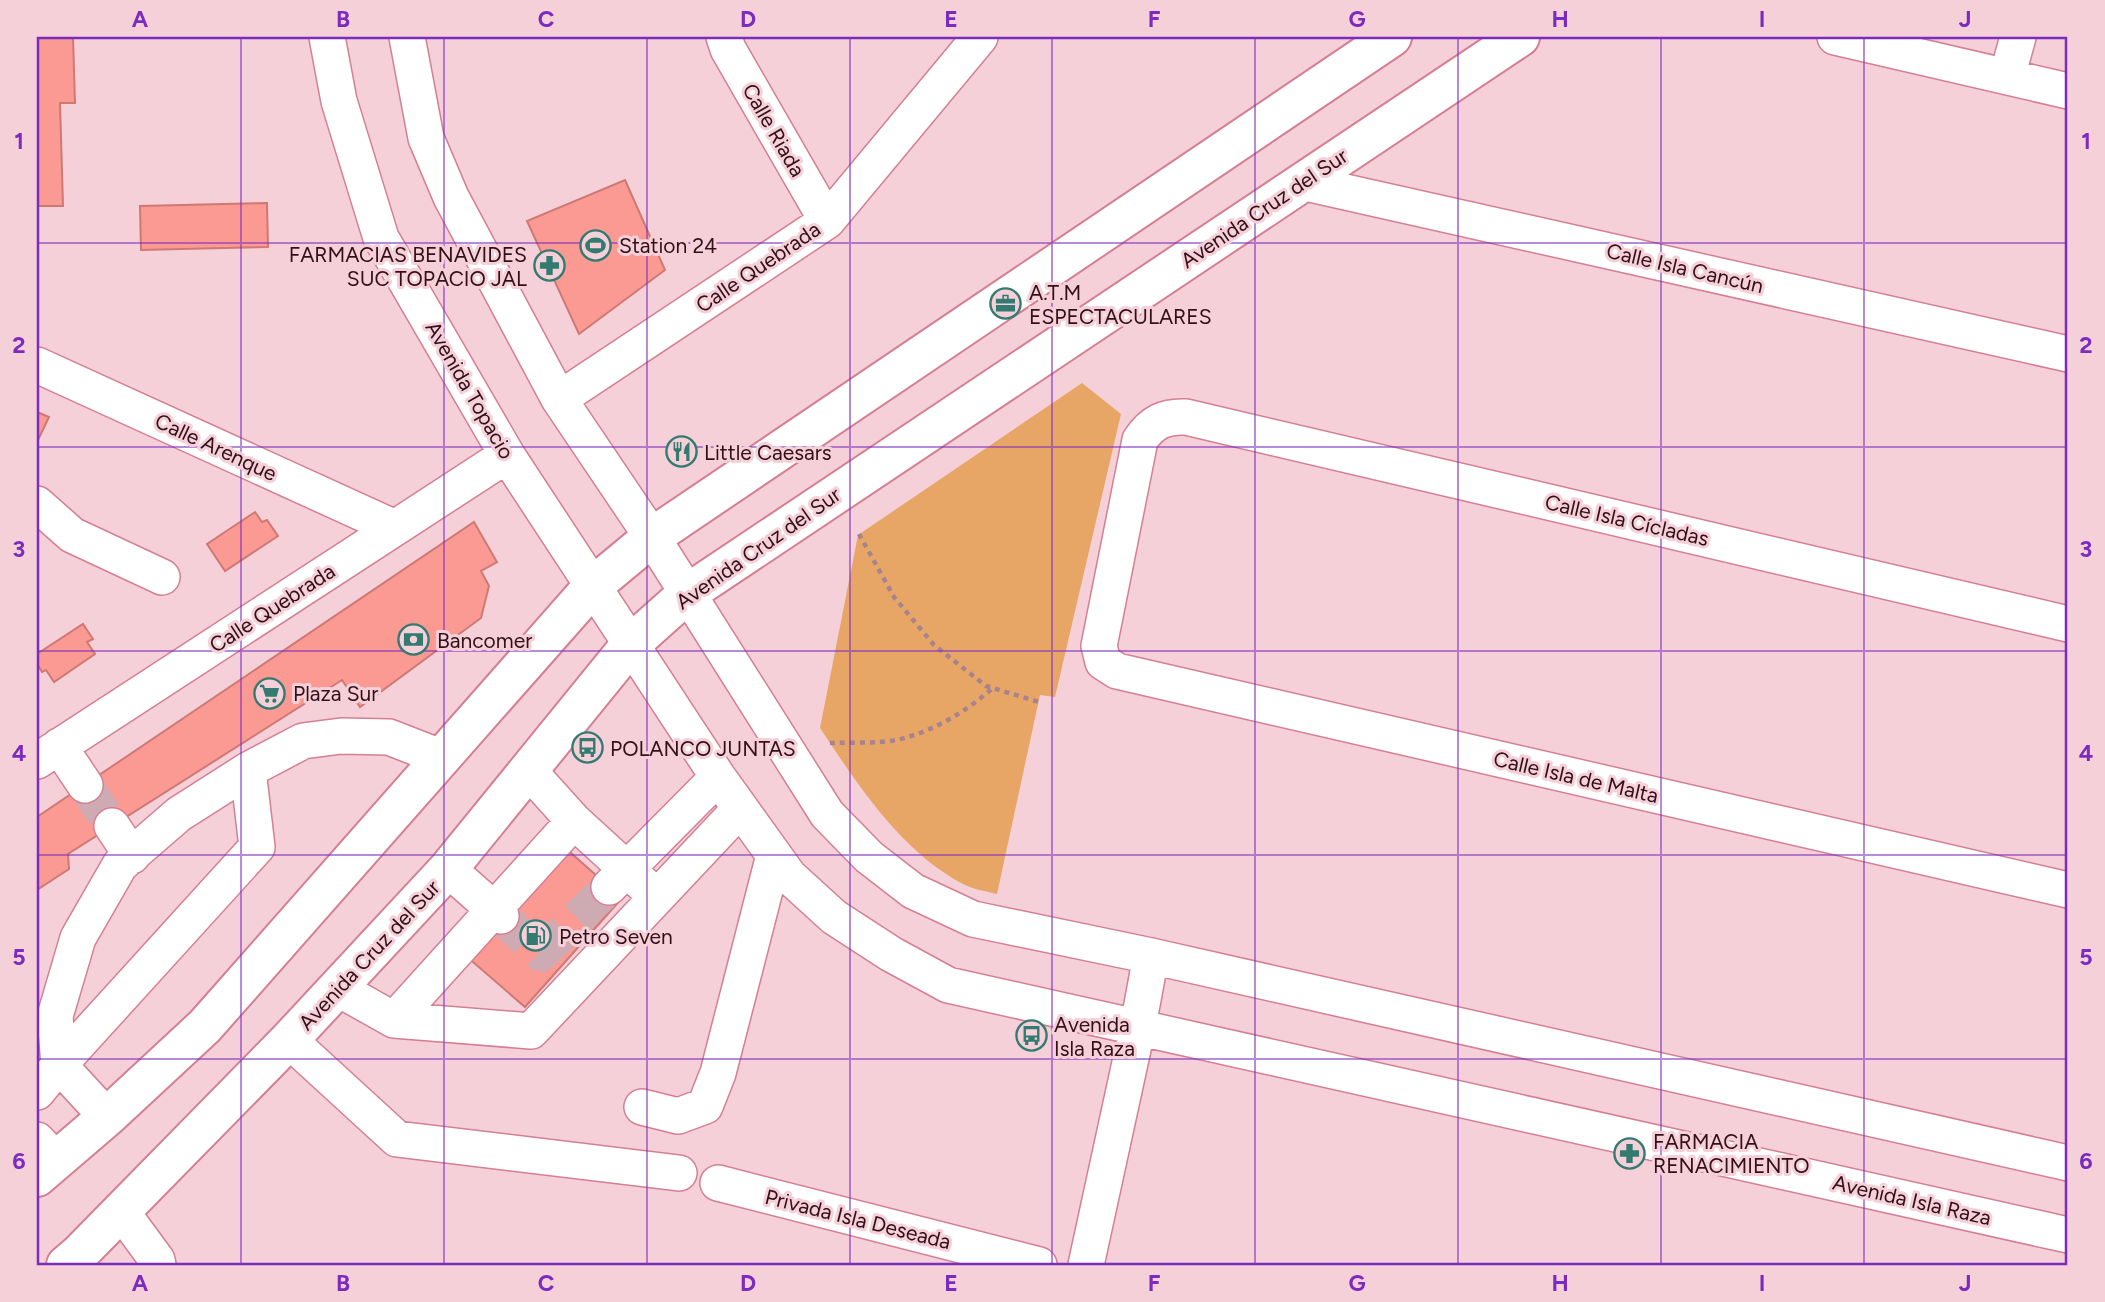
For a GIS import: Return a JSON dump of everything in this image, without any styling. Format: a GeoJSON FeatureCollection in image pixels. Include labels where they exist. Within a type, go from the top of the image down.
{"type":"FeatureCollection","features":[{"type":"Feature","properties":{"kind":"main road"},"geometry":{"type":"LineString","coordinates":[[44,1159],[107,1117],[205,1026],[593,586],[652,537],[1392,37]]}},
{"type":"Feature","properties":{"kind":"main road","name":"Avenida Cruz del Sur"},"geometry":{"type":"LineString","coordinates":[[66,1265],[289,1040],[448,869],[631,644],[688,593],[1520,37]]}},
{"type":"Feature","properties":{"kind":"street","name":"Avenida Topacio"},"geometry":{"type":"LineString","coordinates":[[327,37],[339,101],[381,239],[507,456],[631,644]]}},
{"type":"Feature","properties":{"kind":"street"},"geometry":{"type":"LineString","coordinates":[[407,37],[426,138],[451,197],[559,399],[652,537],[827,814],[869,857],[913,891],[973,919],[1151,956],[2068,1163]]}},
{"type":"Feature","properties":{"kind":"street","name":"Calle Riada"},"geometry":{"type":"LineString","coordinates":[[724,37],[727,49],[827,221]]}},
{"type":"Feature","properties":{"kind":"street","name":"Calle Quebrada"},"geometry":{"type":"LineString","coordinates":[[559,399],[827,221],[980,37]]}},
{"type":"Feature","properties":{"kind":"street"},"geometry":{"type":"LineString","coordinates":[[1835,37],[2068,91]]}},
{"type":"Feature","properties":{"kind":"street"},"geometry":{"type":"LineString","coordinates":[[2007,77],[2018,37]]}},
{"type":"Feature","properties":{"kind":"street","name":"Calle Isla Cancún"},"geometry":{"type":"LineString","coordinates":[[1301,182],[2068,354]]}},
{"type":"Feature","properties":{"kind":"street","name":"Calle Arenque"},"geometry":{"type":"LineString","coordinates":[[37,365],[395,528]]}},
{"type":"Feature","properties":{"kind":"street","name":"Calle Isla Cícladas"},"geometry":{"type":"LineString","coordinates":[[1099,646],[1140,440],[1158,421],[1173,416],[1186,416],[2068,624]]}},
{"type":"Feature","properties":{"kind":"street","name":"Calle Quebrada"},"geometry":{"type":"LineString","coordinates":[[48,753],[507,456]]}},
{"type":"Feature","properties":{"kind":"street"},"geometry":{"type":"LineString","coordinates":[[37,504],[72,536],[162,577]]}},
{"type":"Feature","properties":{"kind":"street","name":"Avenida Isla Raza"},"geometry":{"type":"LineString","coordinates":[[631,644],[718,777],[789,876],[834,917],[891,954],[948,985],[2068,1235]]}},
{"type":"Feature","properties":{"kind":"street","name":"Calle Isla de Malta"},"geometry":{"type":"LineString","coordinates":[[1099,646],[1103,662],[1117,671],[2068,890]]}},
{"type":"Feature","properties":{"kind":"street"},"geometry":{"type":"LineString","coordinates":[[107,1117],[59,1065],[55,1016],[78,938],[120,865],[179,814],[248,770],[303,741],[341,736],[389,737],[443,758]]}},
{"type":"Feature","properties":{"kind":"street"},"geometry":{"type":"LineString","coordinates":[[48,753],[85,785]]}},
{"type":"Feature","properties":{"kind":"street"},"geometry":{"type":"LineString","coordinates":[[37,1092],[257,847],[248,770]]}},
{"type":"Feature","properties":{"kind":"street"},"geometry":{"type":"LineString","coordinates":[[528,770],[574,821],[619,878],[657,897]]}},
{"type":"Feature","properties":{"kind":"street"},"geometry":{"type":"LineString","coordinates":[[619,878],[718,777]]}},
{"type":"Feature","properties":{"kind":"street"},"geometry":{"type":"LineString","coordinates":[[337,988],[394,1020],[531,1031],[740,809]]}},
{"type":"Feature","properties":{"kind":"street"},"geometry":{"type":"LineString","coordinates":[[394,1020],[497,912],[574,821]]}},
{"type":"Feature","properties":{"kind":"street"},"geometry":{"type":"LineString","coordinates":[[112,826],[132,856]]}},
{"type":"Feature","properties":{"kind":"street"},"geometry":{"type":"LineString","coordinates":[[642,1107],[678,1116],[705,1106],[718,1073],[774,855]]}},
{"type":"Feature","properties":{"kind":"street"},"geometry":{"type":"LineString","coordinates":[[448,869],[497,912]]}},
{"type":"Feature","properties":{"kind":"street"},"geometry":{"type":"LineString","coordinates":[[1086,1265],[1151,956]]}},
{"type":"Feature","properties":{"kind":"street"},"geometry":{"type":"LineString","coordinates":[[289,1040],[397,1139],[679,1173]]}},
{"type":"Feature","properties":{"kind":"street","name":"Privada Isla Deseada"},"geometry":{"type":"LineString","coordinates":[[718,1183],[1039,1265]]}},
{"type":"Feature","properties":{"kind":"street"},"geometry":{"type":"LineString","coordinates":[[121,1211],[158,1265]]}},
{"type":"Feature","properties":{"kind":"path"},"geometry":{"type":"LineString","coordinates":[[859,534],[894,597],[934,645],[986,686],[1039,702]]}},
{"type":"Feature","properties":{"kind":"path"},"geometry":{"type":"LineString","coordinates":[[830,743],[895,740],[925,731],[952,719],[993,688]]}},
{"type":"Feature","properties":{"kind":"shaded area"},"geometry":{"type":"Polygon","coordinates":[[[1082,383],[1121,414],[1055,697],[1040,695],[997,894],[965,885],[918,852],[881,814],[820,728],[858,535],[1082,383]]]}},
{"type":"Feature","properties":{"kind":"building"},"geometry":{"type":"Polygon","coordinates":[[[37,37],[73,37],[75,103],[60,103],[63,206],[37,206],[37,37]]]}},
{"type":"Feature","properties":{"kind":"building","name":"Station 24"},"geometry":{"type":"Polygon","coordinates":[[[625,180],[665,270],[579,334],[527,221],[625,180]]]}},
{"type":"Feature","properties":{"kind":"building"},"geometry":{"type":"Polygon","coordinates":[[[267,203],[268,247],[141,250],[140,206],[267,203]]]}},
{"type":"Feature","properties":{"kind":"building"},"geometry":{"type":"Polygon","coordinates":[[[37,412],[49,417],[37,442],[37,412]]]}},
{"type":"Feature","properties":{"kind":"building"},"geometry":{"type":"Polygon","coordinates":[[[255,512],[262,522],[267,520],[278,536],[225,571],[207,544],[255,512]]]}},
{"type":"Feature","properties":{"kind":"building","name":"Plaza Sur"},"geometry":{"type":"Polygon","coordinates":[[[474,522],[497,562],[481,571],[489,586],[481,618],[360,707],[342,680],[68,854],[69,869],[37,890],[37,817],[474,522]]]}},
{"type":"Feature","properties":{"kind":"building"},"geometry":{"type":"Polygon","coordinates":[[[83,624],[93,639],[87,642],[95,654],[54,682],[46,670],[42,672],[37,664],[37,654],[83,624]]]}},
{"type":"Feature","properties":{"kind":"building","name":"Petro Seven"},"geometry":{"type":"Polygon","coordinates":[[[563,846],[622,898],[525,1007],[466,956],[563,846]]]}},
{"type":"Feature","properties":{"kind":"tunnel"},"geometry":{"type":"LineString","coordinates":[[85,785],[112,826]]}},
{"type":"Feature","properties":{"kind":"tunnel"},"geometry":{"type":"LineString","coordinates":[[501,916],[541,954],[609,887]]}},
{"type":"Feature","properties":{"kind":"place","name":"Station 24"},"geometry":{"type":"Point","coordinates":[596,245]}},
{"type":"Feature","properties":{"kind":"place","name":"FARMACIAS BENAVIDES SUC TOPACIO JAL"},"geometry":{"type":"Point","coordinates":[550,266]}},
{"type":"Feature","properties":{"kind":"place","name":"A.T.M ESPECTACULARES"},"geometry":{"type":"Point","coordinates":[1006,304]}},
{"type":"Feature","properties":{"kind":"place","name":"Little Caesars"},"geometry":{"type":"Point","coordinates":[681,452]}},
{"type":"Feature","properties":{"kind":"place","name":"Bancomer"},"geometry":{"type":"Point","coordinates":[414,640]}},
{"type":"Feature","properties":{"kind":"place","name":"Plaza Sur"},"geometry":{"type":"Point","coordinates":[270,693]}},
{"type":"Feature","properties":{"kind":"place","name":"POLANCO JUNTAS"},"geometry":{"type":"Point","coordinates":[587,748]}},
{"type":"Feature","properties":{"kind":"place","name":"Petro Seven"},"geometry":{"type":"Point","coordinates":[536,936]}},
{"type":"Feature","properties":{"kind":"place","name":"Avenida Isla Raza"},"geometry":{"type":"Point","coordinates":[1031,1036]}},
{"type":"Feature","properties":{"kind":"place","name":"FARMACIA RENACIMIENTO"},"geometry":{"type":"Point","coordinates":[1630,1153]}}]}
